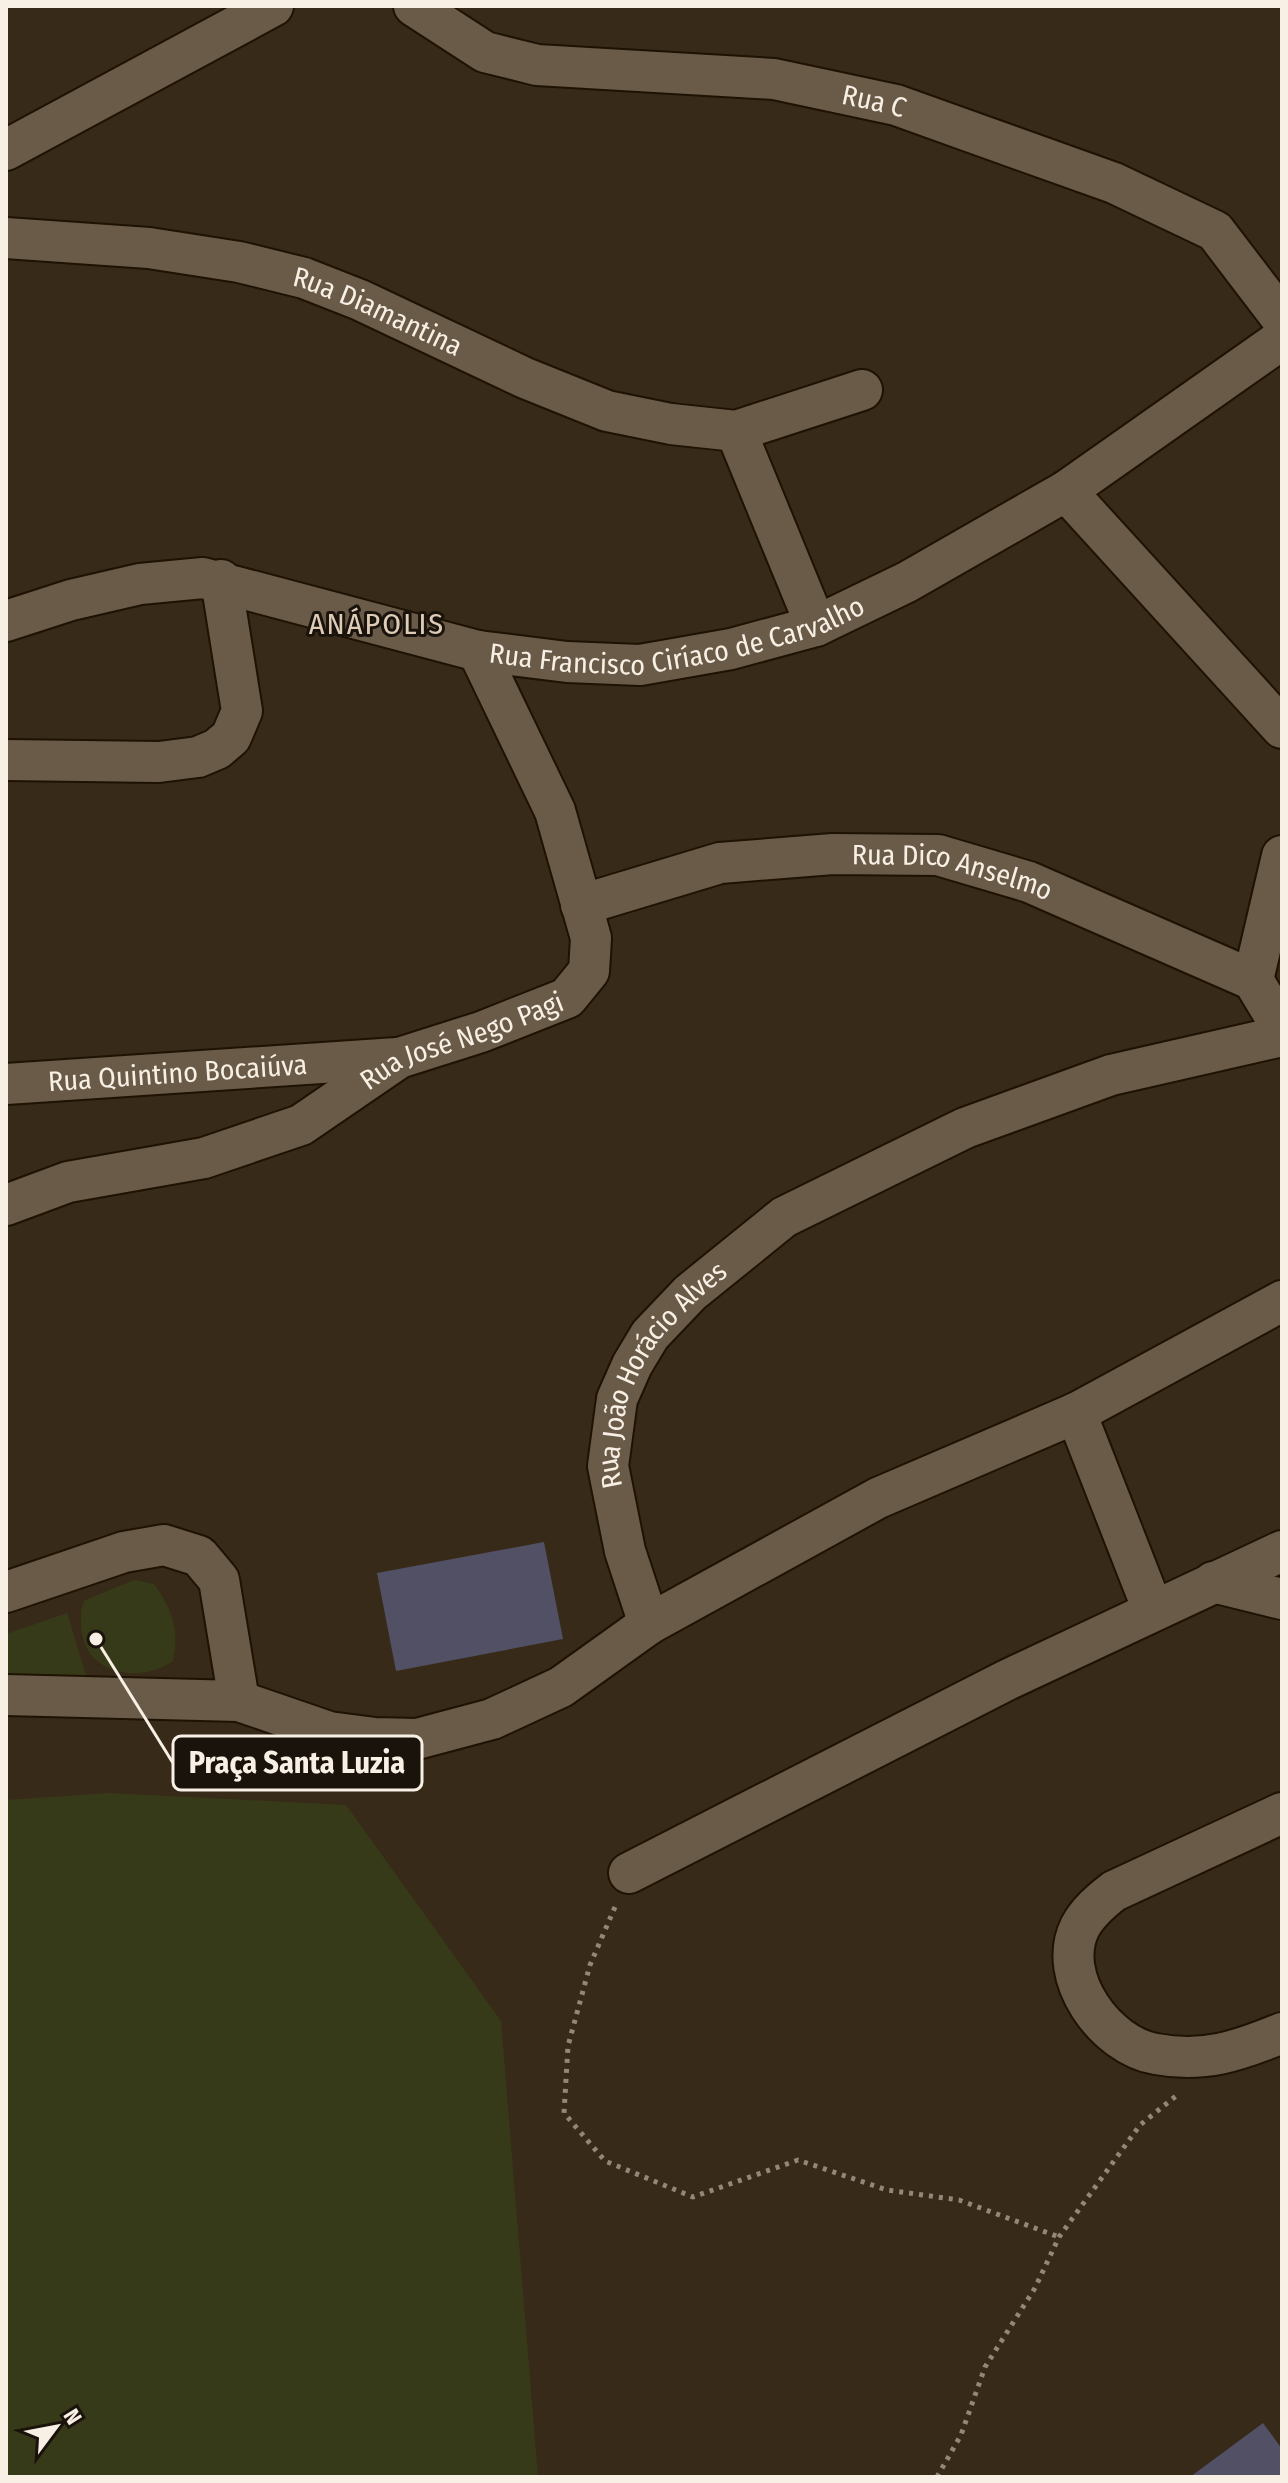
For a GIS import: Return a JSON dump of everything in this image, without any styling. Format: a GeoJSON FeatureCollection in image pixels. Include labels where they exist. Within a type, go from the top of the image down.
{"type":"FeatureCollection","features":[{"type":"Feature","properties":{"kind":"street"},"geometry":{"type":"LineString","coordinates":[[6,150],[273,6]]}},
{"type":"Feature","properties":{"kind":"street","name":"Rua C"},"geometry":{"type":"LineString","coordinates":[[414,6],[485,52],[537,65],[774,79],[896,105],[1114,183],[1215,231],[1282,319]]}},
{"type":"Feature","properties":{"kind":"street","name":"Rua Diamantina"},"geometry":{"type":"LineString","coordinates":[[6,238],[149,248],[239,262],[304,278],[360,300],[525,378],[607,411],[671,424],[736,431],[862,390]]}},
{"type":"Feature","properties":{"kind":"street","name":"Rua Francisco Ciríaco de Carvalho"},"geometry":{"type":"LineString","coordinates":[[6,621],[71,600],[140,584],[203,578],[221,580],[478,651],[567,662],[640,665],[731,649],[816,626],[907,582],[1066,491],[1282,339]]}},
{"type":"Feature","properties":{"kind":"street"},"geometry":{"type":"LineString","coordinates":[[736,431],[816,626]]}},
{"type":"Feature","properties":{"kind":"street"},"geometry":{"type":"LineString","coordinates":[[1066,491],[1282,728]]}},
{"type":"Feature","properties":{"kind":"street"},"geometry":{"type":"LineString","coordinates":[[6,760],[159,762],[198,757],[217,749],[231,737],[242,711],[221,580]]}},
{"type":"Feature","properties":{"kind":"street","name":"Rua José Nego Pagi"},"geometry":{"type":"LineString","coordinates":[[6,1205],[68,1182],[204,1158],[301,1125],[399,1058],[481,1032],[567,998],[589,971],[591,938],[555,811],[478,651]]}},
{"type":"Feature","properties":{"kind":"street","name":"Rua Dico Anselmo"},"geometry":{"type":"LineString","coordinates":[[581,905],[720,863],[833,854],[938,855],[1029,882],[1253,980]]}},
{"type":"Feature","properties":{"kind":"street"},"geometry":{"type":"LineString","coordinates":[[1282,856],[1253,980],[1282,1028]]}},
{"type":"Feature","properties":{"kind":"street","name":"Rua João Horácio Alves"},"geometry":{"type":"LineString","coordinates":[[649,1624],[625,1551],[608,1466],[617,1399],[632,1365],[650,1335],[690,1293],[784,1217],[965,1128],[1111,1075],[1282,1036]]}},
{"type":"Feature","properties":{"kind":"street","name":"Rua Quintino Bocaiúva"},"geometry":{"type":"LineString","coordinates":[[6,1084],[399,1058]]}},
{"type":"Feature","properties":{"kind":"street"},"geometry":{"type":"LineString","coordinates":[[6,1695],[239,1701],[329,1732],[417,1739],[492,1719],[561,1687],[649,1624],[878,1498],[1076,1413],[1282,1301]]}},
{"type":"Feature","properties":{"kind":"street"},"geometry":{"type":"LineString","coordinates":[[1076,1413],[1153,1610]]}},
{"type":"Feature","properties":{"kind":"street"},"geometry":{"type":"LineString","coordinates":[[6,1592],[124,1552],[164,1545],[199,1556],[219,1580],[239,1701]]}},
{"type":"Feature","properties":{"kind":"street"},"geometry":{"type":"LineString","coordinates":[[629,1873],[1007,1680],[1282,1551]]}},
{"type":"Feature","properties":{"kind":"street"},"geometry":{"type":"LineString","coordinates":[[1213,1582],[1282,1599]]}},
{"type":"Feature","properties":{"kind":"street"},"geometry":{"type":"LineString","coordinates":[[1282,1813],[1114,1891],[1093,1908],[1079,1928],[1075,1954],[1077,1984],[1093,2011],[1121,2039],[1153,2054],[1194,2057],[1230,2054],[1282,2033]]}},
{"type":"Feature","properties":{"kind":"path"},"geometry":{"type":"LineString","coordinates":[[629,1873],[590,1965],[568,2046],[564,2113],[605,2161],[693,2197],[798,2160],[887,2190],[959,2200],[1059,2237]]}},
{"type":"Feature","properties":{"kind":"path"},"geometry":{"type":"LineString","coordinates":[[937,2477],[961,2435],[985,2367],[1035,2288],[1059,2237],[1140,2125],[1230,2054]]}},
{"type":"Feature","properties":{"kind":"green space"},"geometry":{"type":"Polygon","coordinates":[[[134,1580],[154,1584],[170,1611],[176,1639],[173,1661],[159,1668],[129,1673],[102,1664],[91,1655],[84,1642],[81,1615],[85,1600],[134,1580]]]}},
{"type":"Feature","properties":{"kind":"green space"},"geometry":{"type":"Polygon","coordinates":[[[67,1613],[86,1675],[6,1690],[6,1634],[67,1613]]]}},
{"type":"Feature","properties":{"kind":"green space"},"geometry":{"type":"Polygon","coordinates":[[[110,1793],[346,1805],[501,2021],[538,2477],[6,2477],[6,1800],[110,1793]]]}},
{"type":"Feature","properties":{"kind":"building"},"geometry":{"type":"Polygon","coordinates":[[[544,1542],[563,1639],[396,1671],[377,1573],[544,1542]]]}},
{"type":"Feature","properties":{"kind":"building"},"geometry":{"type":"Polygon","coordinates":[[[1263,2423],[1282,2449],[1282,2477],[1190,2477],[1263,2423]]]}},
{"type":"Feature","properties":{"kind":"place","name":"Praça Santa Luzia"},"geometry":{"type":"Point","coordinates":[96,1639]}},
{"type":"Feature","properties":{"kind":"district","name":"ANÁPOLIS"},"geometry":{"type":"Point","coordinates":[377,624]}}]}
